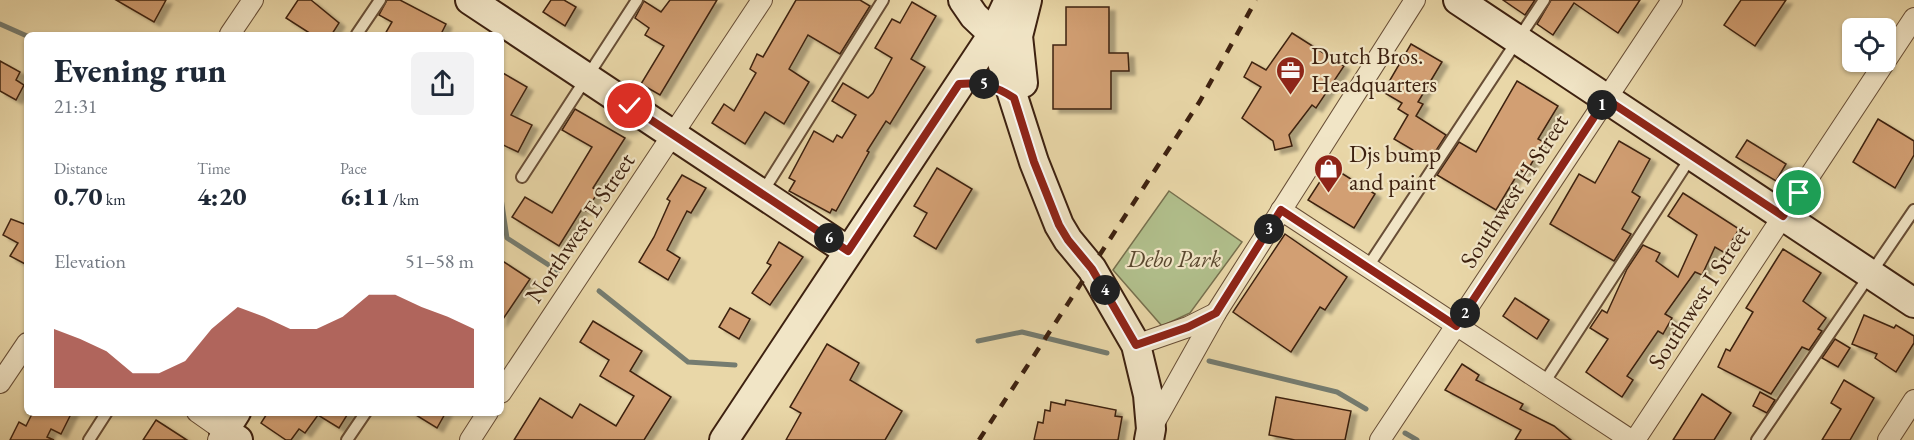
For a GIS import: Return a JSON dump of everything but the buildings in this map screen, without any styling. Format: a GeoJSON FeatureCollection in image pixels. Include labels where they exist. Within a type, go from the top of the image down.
{"type":"FeatureCollection","features":[{"type":"Feature","properties":{"kind":"main road"},"geometry":{"type":"LineString","coordinates":[[470,0],[848,251]]}},
{"type":"Feature","properties":{"kind":"main road"},"geometry":{"type":"LineString","coordinates":[[1014,0],[965,1],[974,16],[993,34],[1048,199],[1068,240],[1092,269],[1136,345],[1148,395],[1150,435]]}},
{"type":"Feature","properties":{"kind":"main road"},"geometry":{"type":"LineString","coordinates":[[724,440],[1014,0]]}},
{"type":"Feature","properties":{"kind":"main road"},"geometry":{"type":"LineString","coordinates":[[1014,0],[1020,21],[1017,50],[1048,199]]}},
{"type":"Feature","properties":{"kind":"main road"},"geometry":{"type":"LineString","coordinates":[[1458,0],[1914,303]]}},
{"type":"Feature","properties":{"kind":"main road"},"geometry":{"type":"LineString","coordinates":[[959,84],[990,85],[1014,98]]}},
{"type":"Feature","properties":{"kind":"street"},"geometry":{"type":"LineString","coordinates":[[232,32],[253,0]]}},
{"type":"Feature","properties":{"kind":"street","name":"Northwest E Street"},"geometry":{"type":"LineString","coordinates":[[504,388],[762,0]]}},
{"type":"Feature","properties":{"kind":"street"},"geometry":{"type":"LineString","coordinates":[[1150,435],[1160,408],[1216,313],[1415,0]]}},
{"type":"Feature","properties":{"kind":"street","name":"Southwest H Street"},"geometry":{"type":"LineString","coordinates":[[1380,440],[1672,0]]}},
{"type":"Feature","properties":{"kind":"street","name":"Southwest I Street"},"geometry":{"type":"LineString","coordinates":[[1633,440],[1914,18]]}},
{"type":"Feature","properties":{"kind":"street"},"geometry":{"type":"LineString","coordinates":[[1281,210],[1633,440]]}},
{"type":"Feature","properties":{"kind":"street"},"geometry":{"type":"LineString","coordinates":[[1136,345],[1188,327],[1216,313]]}},
{"type":"Feature","properties":{"kind":"street"},"geometry":{"type":"LineString","coordinates":[[0,383],[24,347]]}},
{"type":"Feature","properties":{"kind":"street"},"geometry":{"type":"LineString","coordinates":[[1888,440],[1914,400]]}},
{"type":"Feature","properties":{"kind":"street"},"geometry":{"type":"LineString","coordinates":[[204,416],[229,431]]}},
{"type":"Feature","properties":{"kind":"street"},"geometry":{"type":"LineString","coordinates":[[470,440],[485,416]]}},
{"type":"Feature","properties":{"kind":"lane"},"geometry":{"type":"LineString","coordinates":[[358,32],[380,0]]}},
{"type":"Feature","properties":{"kind":"lane"},"geometry":{"type":"LineString","coordinates":[[522,177],[637,0]]}},
{"type":"Feature","properties":{"kind":"lane"},"geometry":{"type":"LineString","coordinates":[[762,194],[883,0]]}},
{"type":"Feature","properties":{"kind":"lane"},"geometry":{"type":"LineString","coordinates":[[1368,268],[1544,0]]}},
{"type":"Feature","properties":{"kind":"lane"},"geometry":{"type":"LineString","coordinates":[[1544,383],[1692,156]]}},
{"type":"Feature","properties":{"kind":"lane"},"geometry":{"type":"LineString","coordinates":[[1757,440],[1914,210]]}},
{"type":"Feature","properties":{"kind":"lane"},"geometry":{"type":"LineString","coordinates":[[89,440],[104,416]]}},
{"type":"Feature","properties":{"kind":"lane"},"geometry":{"type":"LineString","coordinates":[[347,440],[363,416]]}},
{"type":"Feature","properties":{"kind":"green space","name":"Debo Park"},"geometry":{"type":"Polygon","coordinates":[[[1169,191],[1242,242],[1190,313],[1162,326],[1113,270],[1169,191]]]}},
{"type":"Feature","properties":{"kind":"waterway"},"geometry":{"type":"LineString","coordinates":[[0,24],[24,35]]}},
{"type":"Feature","properties":{"kind":"waterway"},"geometry":{"type":"LineString","coordinates":[[504,218],[507,238],[558,271]]}},
{"type":"Feature","properties":{"kind":"waterway"},"geometry":{"type":"LineString","coordinates":[[599,291],[688,362],[735,365]]}},
{"type":"Feature","properties":{"kind":"waterway"},"geometry":{"type":"LineString","coordinates":[[978,341],[1022,332],[1107,353]]}},
{"type":"Feature","properties":{"kind":"waterway"},"geometry":{"type":"LineString","coordinates":[[1209,361],[1337,392],[1366,409]]}},
{"type":"Feature","properties":{"kind":"waterway"},"geometry":{"type":"LineString","coordinates":[[1405,433],[1417,440]]}},
{"type":"Feature","properties":{"kind":"railway"},"geometry":{"type":"LineString","coordinates":[[979,440],[1200,101],[1256,0]]}},
{"type":"Feature","properties":{"kind":"place","name":"Dutch Bros. Headquarters"},"geometry":{"type":"Point","coordinates":[1290,96]}},
{"type":"Feature","properties":{"kind":"place","name":"Djs bump and paint"},"geometry":{"type":"Point","coordinates":[1328,194]}},
{"type":"Feature","properties":{"kind":"route"},"geometry":{"type":"LineString","coordinates":[[630,106],[848,251],[959,84],[983,84],[997,88],[1014,98],[1034,162],[1059,225],[1068,240],[1092,269],[1128,326],[1136,345],[1188,327],[1216,313],[1281,210],[1456,326],[1606,99],[1783,216],[1799,193]]}}]}
